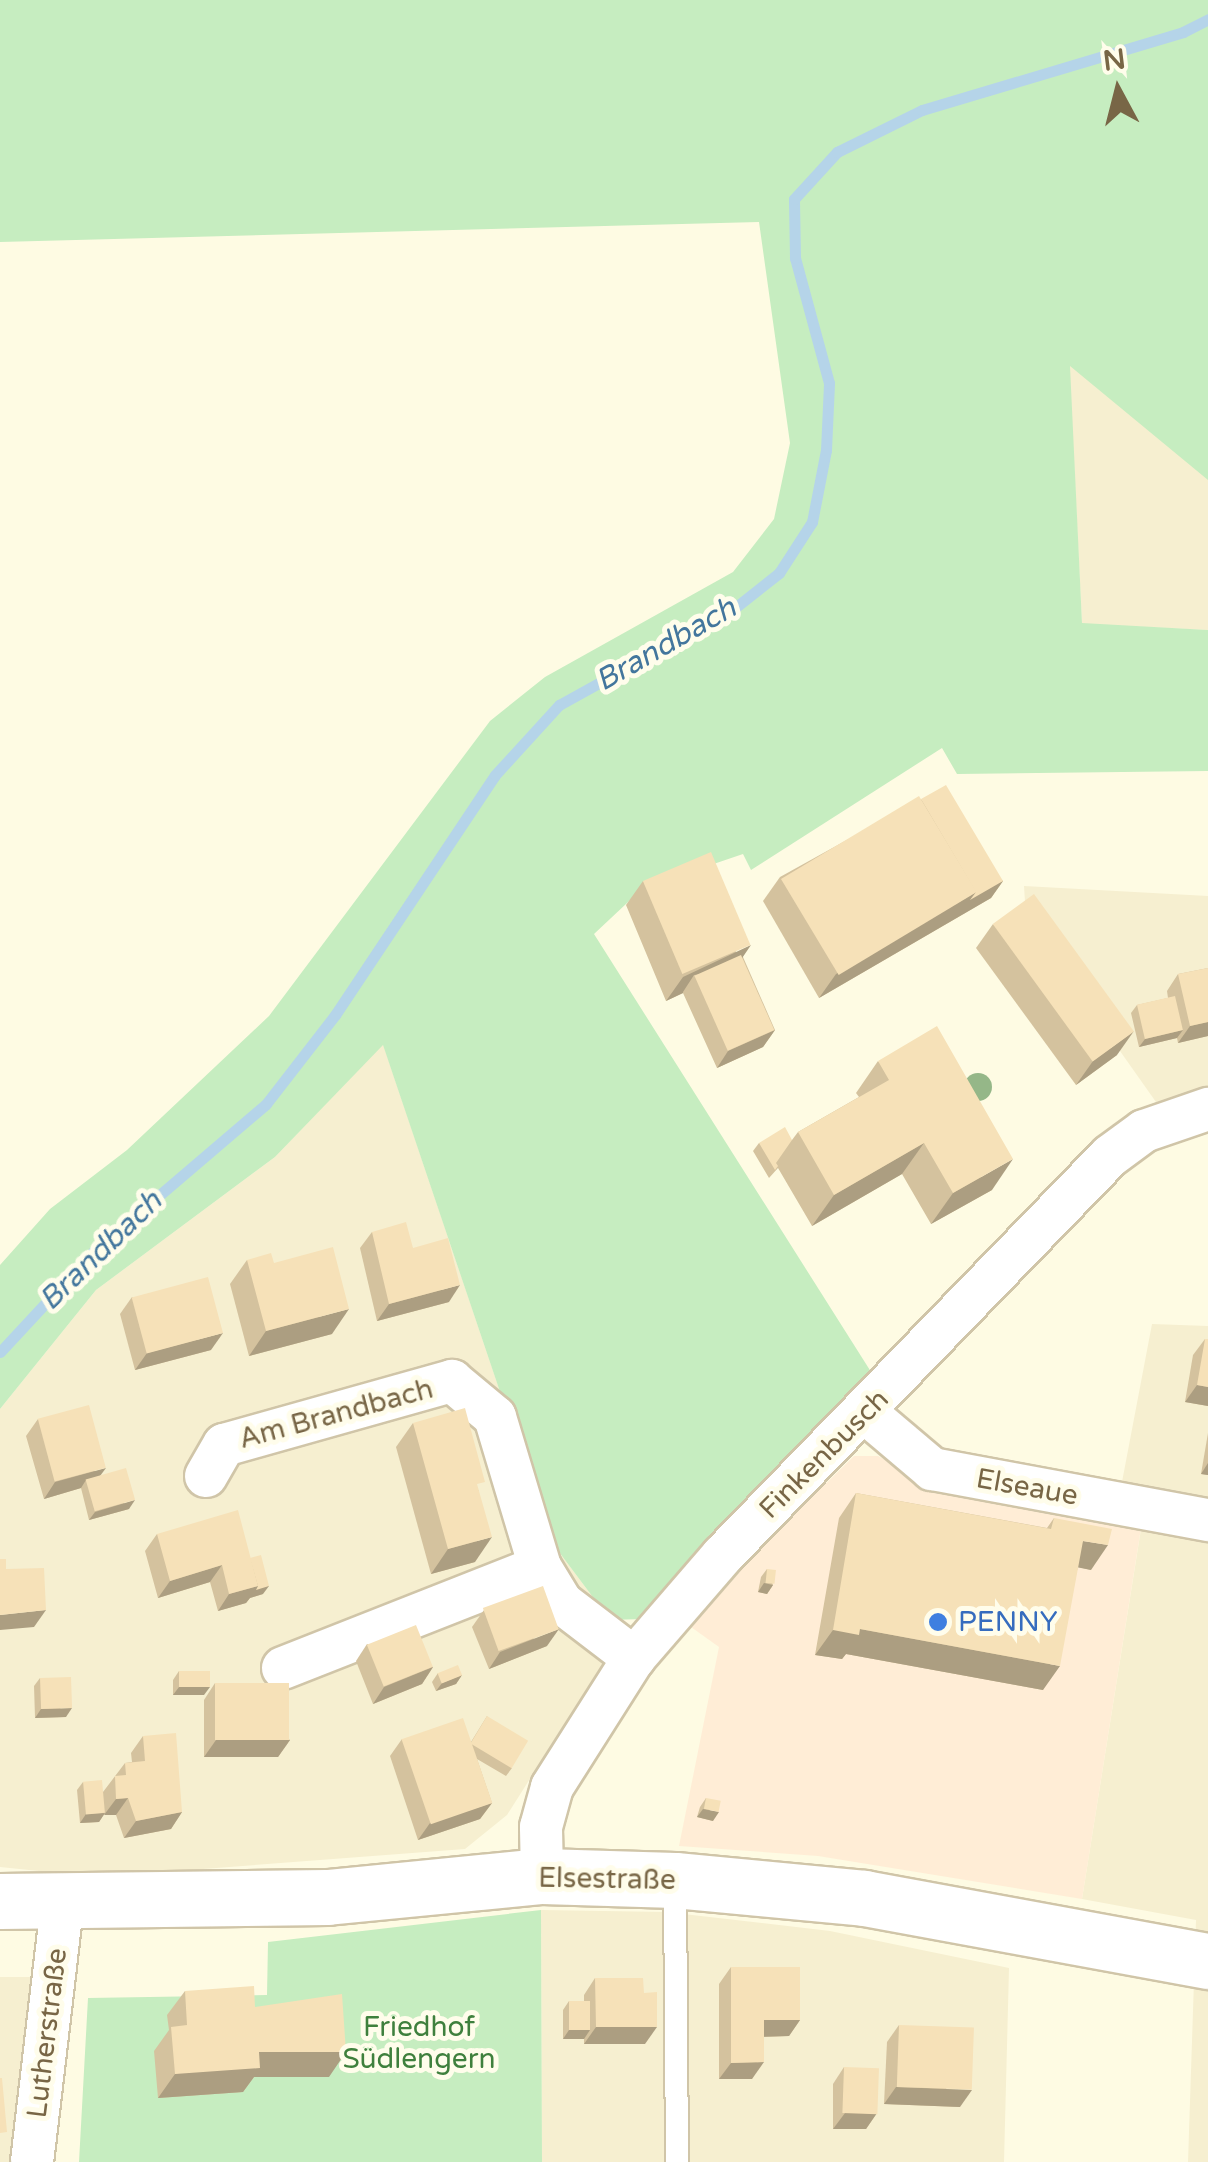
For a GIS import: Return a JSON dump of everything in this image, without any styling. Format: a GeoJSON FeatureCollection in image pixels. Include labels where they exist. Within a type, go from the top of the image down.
{"type":"FeatureCollection","features":[{"type":"Feature","properties":{"kind":"main road","name":"Elsestraße"},"geometry":{"type":"LineString","coordinates":[[0,1901],[62,1905],[327,1897],[542,1876],[675,1880],[864,1898],[1208,1961]]}},
{"type":"Feature","properties":{"kind":"street","name":"Finkenbusch"},"geometry":{"type":"LineString","coordinates":[[542,1876],[542,1827],[552,1787],[634,1658],[722,1556],[866,1413],[1110,1156],[1144,1131],[1208,1110]]}},
{"type":"Feature","properties":{"kind":"street","name":"Am Brandbach"},"geometry":{"type":"LineString","coordinates":[[206,1476],[224,1444],[452,1382],[495,1417],[540,1567],[562,1603],[634,1658]]}},
{"type":"Feature","properties":{"kind":"street","name":"Elseaue"},"geometry":{"type":"LineString","coordinates":[[866,1413],[932,1469],[1208,1520]]}},
{"type":"Feature","properties":{"kind":"street"},"geometry":{"type":"LineString","coordinates":[[283,1668],[540,1567]]}},
{"type":"Feature","properties":{"kind":"street","name":"Lutherstraße"},"geometry":{"type":"LineString","coordinates":[[32,2162],[62,1905]]}},
{"type":"Feature","properties":{"kind":"lane"},"geometry":{"type":"LineString","coordinates":[[675,1880],[676,2162]]}},
{"type":"Feature","properties":{"kind":"shaded area"},"geometry":{"type":"Polygon","coordinates":[[[1069,364],[1208,479],[1208,630],[1082,624],[1069,364]]]}},
{"type":"Feature","properties":{"kind":"shaded area"},"geometry":{"type":"Polygon","coordinates":[[[1024,886],[1208,896],[1208,1090],[1156,1102],[1026,918],[1024,886]]]}},
{"type":"Feature","properties":{"kind":"shaded area"},"geometry":{"type":"Polygon","coordinates":[[[383,1044],[550,1540],[610,1620],[604,1662],[507,1815],[465,1849],[97,1877],[0,1867],[0,1409],[96,1290],[275,1157],[383,1044]]]}},
{"type":"Feature","properties":{"kind":"shaded area"},"geometry":{"type":"Polygon","coordinates":[[[1152,1324],[1208,1326],[1208,2162],[1188,2162],[1196,1920],[1082,1899],[1141,1529],[1114,1524],[1152,1324]]]}},
{"type":"Feature","properties":{"kind":"shaded area"},"geometry":{"type":"Polygon","coordinates":[[[854,1456],[878,1456],[945,1491],[1141,1528],[1082,1899],[818,1856],[679,1846],[719,1647],[684,1622],[854,1456]]]}},
{"type":"Feature","properties":{"kind":"shaded area"},"geometry":{"type":"Polygon","coordinates":[[[541,1910],[666,1912],[830,1931],[1009,1968],[1004,2162],[542,2162],[541,1910]]]}},
{"type":"Feature","properties":{"kind":"shaded area"},"geometry":{"type":"Polygon","coordinates":[[[0,1977],[44,1977],[22,2162],[0,2162],[0,1977]]]}},
{"type":"Feature","properties":{"kind":"green space"},"geometry":{"type":"Polygon","coordinates":[[[0,0],[1208,0],[1208,480],[1070,366],[1082,623],[1208,630],[1208,771],[957,774],[942,748],[751,870],[743,854],[643,888],[594,934],[873,1375],[642,1619],[610,1620],[550,1540],[383,1045],[275,1157],[96,1290],[0,1409],[0,1265],[50,1209],[127,1150],[269,1016],[490,721],[545,677],[733,572],[774,519],[790,443],[759,222],[0,242],[0,0]]]}},
{"type":"Feature","properties":{"kind":"green space","name":"Friedhof Südlengern"},"geometry":{"type":"Polygon","coordinates":[[[541,1910],[542,2162],[79,2162],[88,1998],[267,1995],[268,1942],[541,1910]]]}},
{"type":"Feature","properties":{"kind":"building"},"geometry":{"type":"Polygon","coordinates":[[[946,785],[1003,881],[970,900],[976,892],[921,799],[946,785]]]}},
{"type":"Feature","properties":{"kind":"building"},"geometry":{"type":"Polygon","coordinates":[[[919,796],[977,892],[839,975],[781,879],[919,796]]]}},
{"type":"Feature","properties":{"kind":"building"},"geometry":{"type":"Polygon","coordinates":[[[711,852],[750,945],[682,974],[643,881],[711,852]]]}},
{"type":"Feature","properties":{"kind":"building"},"geometry":{"type":"Polygon","coordinates":[[[1034,894],[1134,1032],[1093,1062],[993,924],[1034,894]]]}},
{"type":"Feature","properties":{"kind":"building"},"geometry":{"type":"Polygon","coordinates":[[[741,955],[774,1030],[728,1051],[694,976],[741,955]]]}},
{"type":"Feature","properties":{"kind":"building"},"geometry":{"type":"Polygon","coordinates":[[[1208,968],[1208,1022],[1190,1026],[1178,974],[1208,968]]]}},
{"type":"Feature","properties":{"kind":"building"},"geometry":{"type":"Polygon","coordinates":[[[1175,996],[1183,1030],[1145,1039],[1137,1005],[1175,996]]]}},
{"type":"Feature","properties":{"kind":"building"},"geometry":{"type":"Polygon","coordinates":[[[937,1026],[1013,1159],[953,1193],[924,1143],[834,1195],[798,1132],[889,1080],[878,1061],[937,1026]]]}},
{"type":"Feature","properties":{"kind":"building"},"geometry":{"type":"Polygon","coordinates":[[[785,1127],[792,1140],[775,1170],[759,1143],[785,1127]]]}},
{"type":"Feature","properties":{"kind":"building"},"geometry":{"type":"Polygon","coordinates":[[[406,1222],[413,1248],[448,1238],[460,1285],[389,1304],[372,1232],[406,1222]]]}},
{"type":"Feature","properties":{"kind":"building"},"geometry":{"type":"Polygon","coordinates":[[[333,1247],[349,1309],[266,1331],[247,1260],[271,1253],[274,1263],[333,1247]]]}},
{"type":"Feature","properties":{"kind":"building"},"geometry":{"type":"Polygon","coordinates":[[[208,1277],[223,1333],[147,1353],[132,1297],[208,1277]]]}},
{"type":"Feature","properties":{"kind":"building"},"geometry":{"type":"Polygon","coordinates":[[[1208,1339],[1208,1387],[1197,1385],[1208,1339]]]}},
{"type":"Feature","properties":{"kind":"building"},"geometry":{"type":"Polygon","coordinates":[[[89,1405],[106,1468],[55,1482],[38,1419],[89,1405]]]}},
{"type":"Feature","properties":{"kind":"building"},"geometry":{"type":"Polygon","coordinates":[[[465,1408],[485,1482],[477,1484],[492,1537],[448,1549],[413,1423],[465,1408]]]}},
{"type":"Feature","properties":{"kind":"building"},"geometry":{"type":"Polygon","coordinates":[[[126,1468],[135,1500],[95,1511],[86,1480],[126,1468]]]}},
{"type":"Feature","properties":{"kind":"building","name":"PENNY"},"geometry":{"type":"Polygon","coordinates":[[[856,1493],[1051,1529],[1054,1518],[1112,1529],[1108,1545],[1083,1541],[1060,1666],[860,1629],[859,1635],[833,1630],[856,1493]]]}},
{"type":"Feature","properties":{"kind":"building"},"geometry":{"type":"Polygon","coordinates":[[[238,1510],[258,1586],[229,1594],[222,1565],[170,1581],[157,1534],[238,1510]]]}},
{"type":"Feature","properties":{"kind":"building"},"geometry":{"type":"Polygon","coordinates":[[[261,1555],[269,1586],[256,1590],[250,1558],[261,1555]]]}},
{"type":"Feature","properties":{"kind":"building"},"geometry":{"type":"Polygon","coordinates":[[[0,1559],[6,1559],[6,1569],[44,1568],[46,1610],[0,1615],[0,1559]]]}},
{"type":"Feature","properties":{"kind":"building"},"geometry":{"type":"Polygon","coordinates":[[[767,1569],[776,1570],[774,1584],[766,1583],[767,1569]]]}},
{"type":"Feature","properties":{"kind":"building"},"geometry":{"type":"Polygon","coordinates":[[[543,1586],[559,1629],[499,1651],[483,1608],[543,1586]]]}},
{"type":"Feature","properties":{"kind":"building"},"geometry":{"type":"Polygon","coordinates":[[[416,1625],[433,1667],[384,1687],[367,1645],[416,1625]]]}},
{"type":"Feature","properties":{"kind":"building"},"geometry":{"type":"Polygon","coordinates":[[[458,1665],[462,1675],[442,1683],[438,1673],[458,1665]]]}},
{"type":"Feature","properties":{"kind":"building"},"geometry":{"type":"Polygon","coordinates":[[[179,1671],[210,1671],[210,1687],[179,1687],[179,1671]]]}},
{"type":"Feature","properties":{"kind":"building"},"geometry":{"type":"Polygon","coordinates":[[[71,1677],[72,1708],[41,1709],[40,1678],[71,1677]]]}},
{"type":"Feature","properties":{"kind":"building"},"geometry":{"type":"Polygon","coordinates":[[[215,1683],[289,1683],[289,1740],[215,1740],[215,1683]]]}},
{"type":"Feature","properties":{"kind":"building"},"geometry":{"type":"Polygon","coordinates":[[[487,1716],[528,1741],[512,1768],[471,1743],[487,1716]]]}},
{"type":"Feature","properties":{"kind":"building"},"geometry":{"type":"Polygon","coordinates":[[[463,1718],[492,1803],[431,1824],[402,1739],[463,1718]]]}},
{"type":"Feature","properties":{"kind":"building"},"geometry":{"type":"Polygon","coordinates":[[[176,1733],[182,1812],[136,1821],[128,1798],[116,1799],[115,1776],[126,1775],[125,1763],[145,1761],[143,1736],[176,1733]]]}},
{"type":"Feature","properties":{"kind":"building"},"geometry":{"type":"Polygon","coordinates":[[[102,1780],[105,1813],[86,1815],[83,1782],[102,1780]]]}},
{"type":"Feature","properties":{"kind":"building"},"geometry":{"type":"Polygon","coordinates":[[[706,1798],[721,1801],[719,1812],[704,1809],[706,1798]]]}},
{"type":"Feature","properties":{"kind":"building"},"geometry":{"type":"Polygon","coordinates":[[[731,1967],[800,1967],[800,2020],[764,2020],[764,2062],[731,2063],[731,1967]]]}},
{"type":"Feature","properties":{"kind":"building"},"geometry":{"type":"Polygon","coordinates":[[[595,1978],[643,1978],[644,1993],[657,1992],[657,2027],[596,2027],[595,1978]]]}},
{"type":"Feature","properties":{"kind":"building"},"geometry":{"type":"Polygon","coordinates":[[[254,1986],[255,2007],[342,1994],[346,2052],[259,2052],[260,2068],[175,2074],[171,2027],[187,2025],[185,1991],[254,1986]]]}},
{"type":"Feature","properties":{"kind":"building"},"geometry":{"type":"Polygon","coordinates":[[[569,2001],[590,2001],[590,2030],[569,2030],[569,2001]]]}},
{"type":"Feature","properties":{"kind":"building"},"geometry":{"type":"Polygon","coordinates":[[[899,2025],[974,2028],[972,2090],[897,2087],[899,2025]]]}},
{"type":"Feature","properties":{"kind":"building"},"geometry":{"type":"Polygon","coordinates":[[[844,2067],[879,2068],[877,2114],[842,2113],[844,2067]]]}},
{"type":"Feature","properties":{"kind":"building"},"geometry":{"type":"Polygon","coordinates":[[[0,2078],[7,2132],[0,2133],[0,2078]]]}},
{"type":"Feature","properties":{"kind":"waterway","name":"Brandbach"},"geometry":{"type":"LineString","coordinates":[[0,1352],[94,1251],[266,1104],[335,1015],[495,775],[559,705],[736,607],[779,573],[812,522],[826,450],[829,383],[795,258],[794,199],[837,152],[922,110],[1183,32],[1208,19]]}},
{"type":"Feature","properties":{"kind":"place","name":"PENNY"},"geometry":{"type":"Point","coordinates":[938,1622]}}]}
